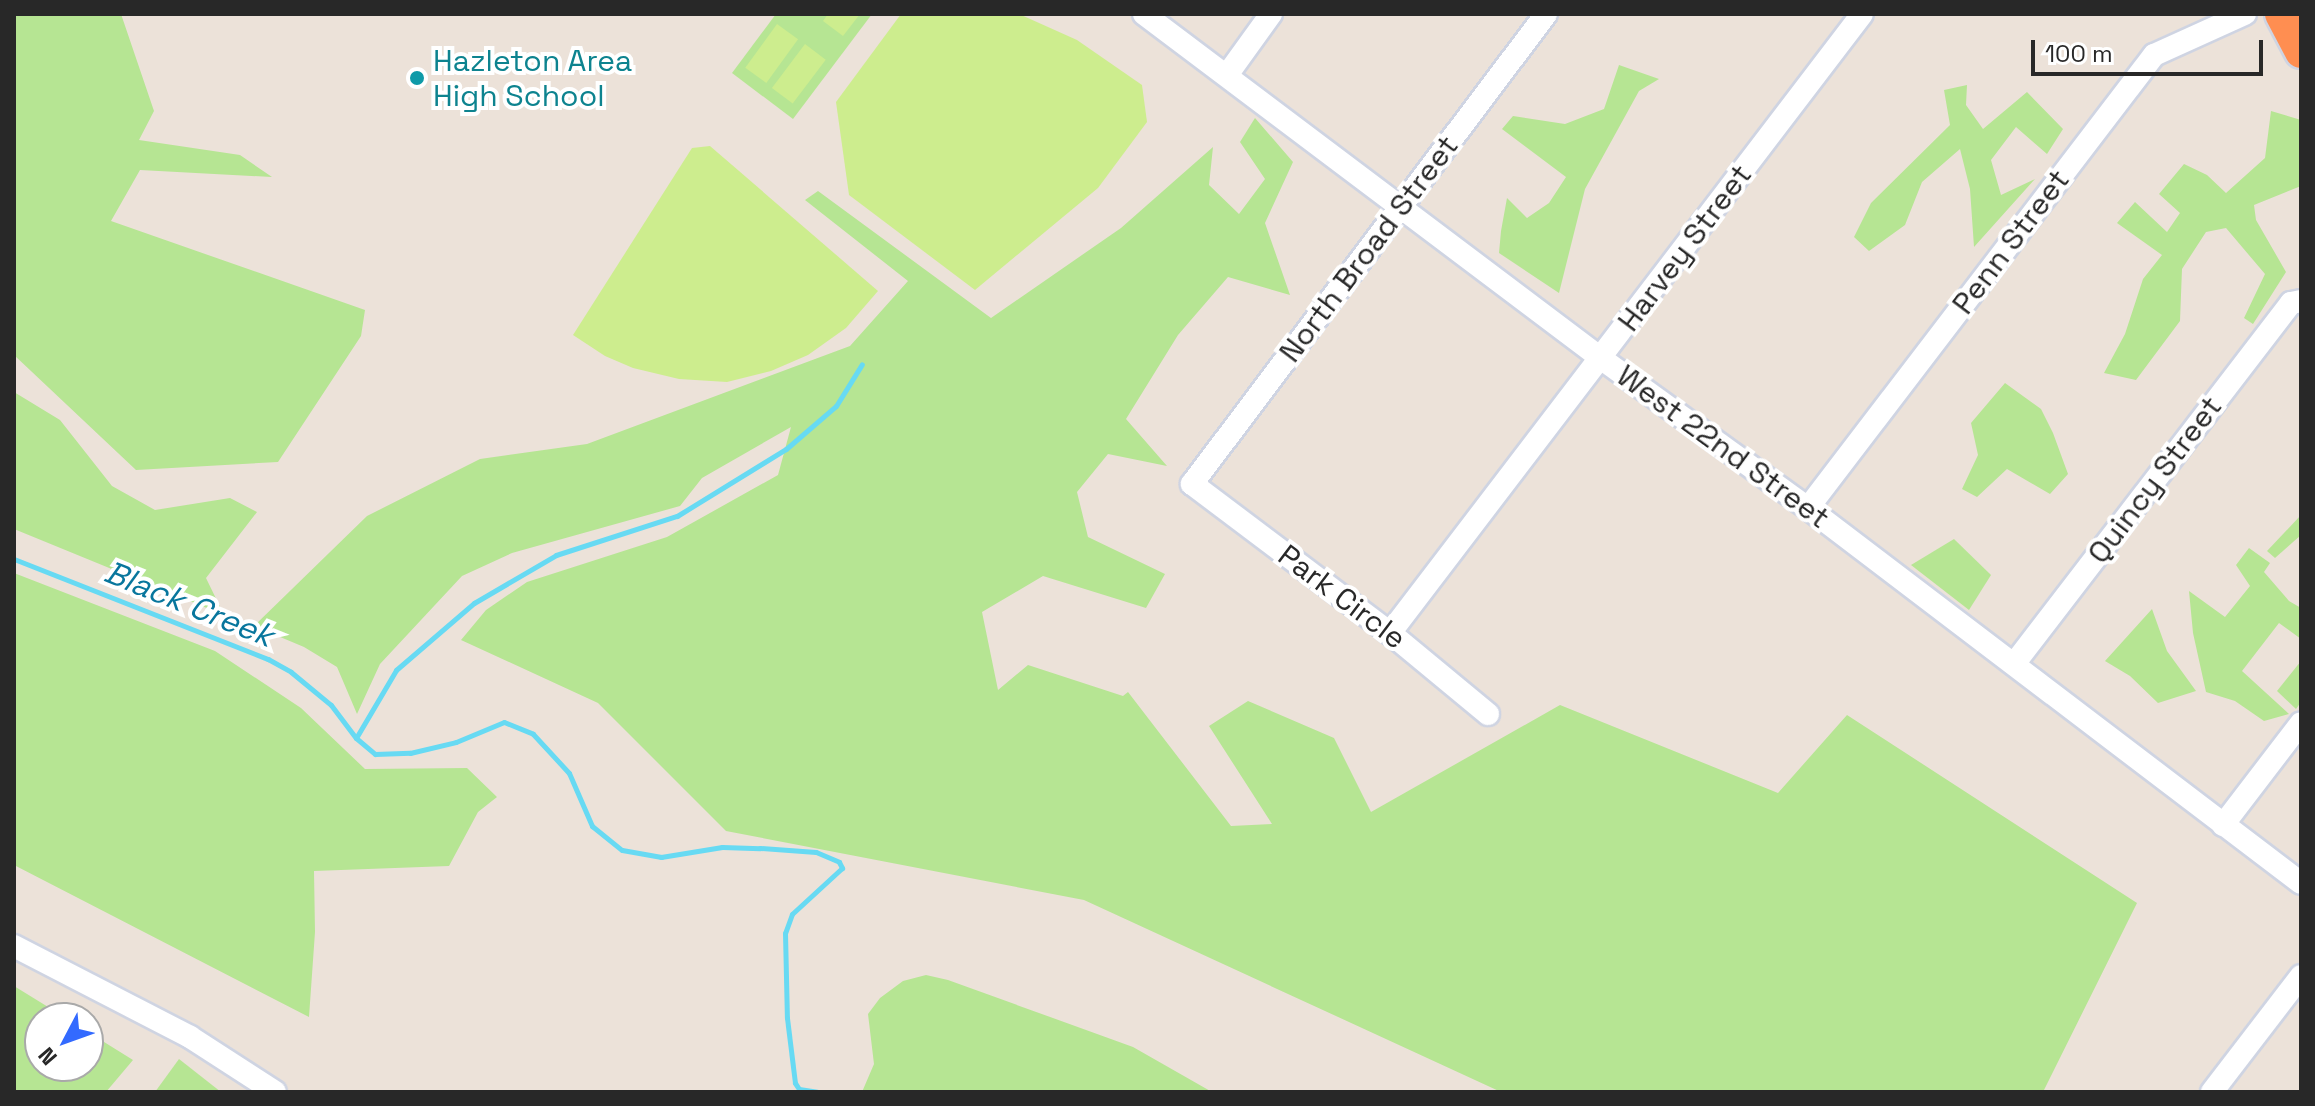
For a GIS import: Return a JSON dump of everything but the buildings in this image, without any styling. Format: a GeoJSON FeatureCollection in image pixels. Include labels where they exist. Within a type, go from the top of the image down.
{"type":"FeatureCollection","features":[{"type":"Feature","properties":{"kind":"highway"},"geometry":{"type":"LineString","coordinates":[[2281,14],[2301,52]]}},
{"type":"Feature","properties":{"kind":"street","name":"West 22nd Street"},"geometry":{"type":"LineString","coordinates":[[1144,14],[1399,208],[1808,508],[2301,883]]}},
{"type":"Feature","properties":{"kind":"street"},"geometry":{"type":"LineString","coordinates":[[1227,75],[1271,14]]}},
{"type":"Feature","properties":{"kind":"street","name":"North Broad Street"},"geometry":{"type":"LineString","coordinates":[[1192,484],[1546,14]]}},
{"type":"Feature","properties":{"kind":"street","name":"Harvey Street"},"geometry":{"type":"LineString","coordinates":[[1390,633],[1602,359],[1862,14]]}},
{"type":"Feature","properties":{"kind":"street","name":"Penn Street"},"geometry":{"type":"LineString","coordinates":[[1808,508],[2154,55],[2245,14]]}},
{"type":"Feature","properties":{"kind":"street","name":"Quincy Street"},"geometry":{"type":"LineString","coordinates":[[2014,664],[2291,303],[2301,301]]}},
{"type":"Feature","properties":{"kind":"street","name":"Park Circle"},"geometry":{"type":"LineString","coordinates":[[1192,484],[1390,633],[1488,714]]}},
{"type":"Feature","properties":{"kind":"street"},"geometry":{"type":"LineString","coordinates":[[2223,825],[2301,723]]}},
{"type":"Feature","properties":{"kind":"street"},"geometry":{"type":"LineString","coordinates":[[14,946],[190,1037],[275,1092]]}},
{"type":"Feature","properties":{"kind":"street"},"geometry":{"type":"LineString","coordinates":[[2212,1092],[2301,976]]}},
{"type":"Feature","properties":{"kind":"green space"},"geometry":{"type":"Polygon","coordinates":[[[14,14],[121,14],[154,111],[139,140],[240,155],[272,177],[140,170],[111,221],[365,310],[361,336],[278,462],[136,470],[14,355],[14,14]]]}},
{"type":"Feature","properties":{"kind":"green space"},"geometry":{"type":"Polygon","coordinates":[[[776,14],[872,14],[793,119],[732,73],[776,14]]]}},
{"type":"Feature","properties":{"kind":"green space"},"geometry":{"type":"Polygon","coordinates":[[[828,14],[860,14],[843,36],[823,21],[828,14]]]}},
{"type":"Feature","properties":{"kind":"green space"},"geometry":{"type":"Polygon","coordinates":[[[901,14],[1019,14],[1077,40],[1142,85],[1147,122],[1098,188],[975,290],[849,195],[836,102],[901,14]]]}},
{"type":"Feature","properties":{"kind":"green space"},"geometry":{"type":"Polygon","coordinates":[[[777,24],[798,39],[766,83],[745,68],[777,24]]]}},
{"type":"Feature","properties":{"kind":"green space"},"geometry":{"type":"Polygon","coordinates":[[[805,44],[826,60],[793,104],[772,88],[805,44]]]}},
{"type":"Feature","properties":{"kind":"green space"},"geometry":{"type":"Polygon","coordinates":[[[1619,65],[1659,79],[1639,91],[1585,189],[1559,293],[1499,253],[1507,198],[1527,218],[1549,203],[1566,177],[1502,129],[1513,116],[1565,124],[1604,109],[1619,65]]]}},
{"type":"Feature","properties":{"kind":"green space"},"geometry":{"type":"Polygon","coordinates":[[[1967,85],[1966,105],[1983,129],[2027,92],[2063,129],[2047,154],[2016,127],[1991,160],[2001,195],[2035,179],[1974,247],[1970,189],[1960,149],[1922,182],[1905,225],[1869,251],[1854,237],[1871,203],[1950,125],[1944,90],[1967,85]]]}},
{"type":"Feature","properties":{"kind":"green space"},"geometry":{"type":"Polygon","coordinates":[[[2271,111],[2301,120],[2301,186],[2254,205],[2256,220],[2286,272],[2253,324],[2244,318],[2265,274],[2226,228],[2206,232],[2182,269],[2180,321],[2136,380],[2104,373],[2125,334],[2143,279],[2162,255],[2117,223],[2135,202],[2167,232],[2180,213],[2159,194],[2184,164],[2207,175],[2226,193],[2265,158],[2271,111]]]}},
{"type":"Feature","properties":{"kind":"green space"},"geometry":{"type":"Polygon","coordinates":[[[1255,118],[1293,162],[1265,223],[1290,295],[1228,277],[1178,335],[1126,419],[1167,466],[1108,454],[1077,492],[1088,537],[1165,574],[1146,608],[1043,576],[982,612],[998,690],[1028,665],[1123,696],[1128,692],[1231,826],[1272,824],[1209,726],[1248,701],[1334,738],[1371,812],[1560,705],[1778,793],[1847,715],[2137,903],[2043,1092],[1501,1092],[1084,900],[726,831],[598,703],[461,640],[486,610],[527,582],[667,537],[778,475],[791,427],[702,478],[680,506],[512,553],[462,576],[380,664],[357,714],[337,667],[304,647],[254,626],[367,516],[480,459],[587,444],[850,346],[908,281],[805,200],[818,191],[991,318],[1121,228],[1213,147],[1209,185],[1239,214],[1265,179],[1240,142],[1255,118]]]}},
{"type":"Feature","properties":{"kind":"green space"},"geometry":{"type":"Polygon","coordinates":[[[710,146],[878,291],[846,328],[808,355],[771,371],[727,382],[679,379],[633,368],[605,356],[573,335],[692,148],[710,146]]]}},
{"type":"Feature","properties":{"kind":"green space"},"geometry":{"type":"Polygon","coordinates":[[[2005,383],[2041,409],[2053,433],[2068,474],[2050,494],[2007,469],[1977,497],[1962,489],[1978,455],[1971,423],[2005,383]]]}},
{"type":"Feature","properties":{"kind":"green space"},"geometry":{"type":"Polygon","coordinates":[[[14,392],[60,420],[112,486],[155,510],[230,498],[257,512],[206,578],[224,615],[14,529],[14,392]]]}},
{"type":"Feature","properties":{"kind":"green space"},"geometry":{"type":"Polygon","coordinates":[[[2301,515],[2301,535],[2275,558],[2267,551],[2301,515]]]}},
{"type":"Feature","properties":{"kind":"green space"},"geometry":{"type":"Polygon","coordinates":[[[1954,539],[1991,575],[1969,610],[1911,565],[1954,539]]]}},
{"type":"Feature","properties":{"kind":"green space"},"geometry":{"type":"Polygon","coordinates":[[[2249,548],[2270,563],[2264,572],[2289,601],[2301,608],[2301,639],[2279,623],[2242,671],[2289,714],[2264,721],[2235,701],[2206,692],[2193,633],[2189,591],[2225,617],[2250,586],[2236,565],[2249,548]]]}},
{"type":"Feature","properties":{"kind":"green space"},"geometry":{"type":"Polygon","coordinates":[[[14,573],[215,651],[301,708],[365,769],[467,768],[497,797],[478,812],[449,866],[314,871],[315,932],[309,1017],[14,865],[14,573]]]}},
{"type":"Feature","properties":{"kind":"green space"},"geometry":{"type":"Polygon","coordinates":[[[2152,609],[2167,651],[2196,691],[2158,703],[2130,676],[2105,661],[2152,609]]]}},
{"type":"Feature","properties":{"kind":"green space"},"geometry":{"type":"Polygon","coordinates":[[[2301,661],[2301,702],[2296,709],[2277,691],[2301,661]]]}},
{"type":"Feature","properties":{"kind":"green space"},"geometry":{"type":"Polygon","coordinates":[[[926,975],[948,980],[1133,1047],[1212,1092],[862,1092],[874,1064],[868,1014],[880,998],[903,981],[926,975]]]}},
{"type":"Feature","properties":{"kind":"green space"},"geometry":{"type":"Polygon","coordinates":[[[14,986],[40,1002],[24,1002],[24,1082],[104,1082],[104,1042],[133,1060],[106,1092],[14,1092],[14,986]]]}},
{"type":"Feature","properties":{"kind":"green space"},"geometry":{"type":"Polygon","coordinates":[[[179,1059],[221,1092],[155,1092],[179,1059]]]}},
{"type":"Feature","properties":{"kind":"waterway"},"geometry":{"type":"LineString","coordinates":[[356,738],[396,670],[474,603],[556,555],[677,516],[786,449],[836,406],[862,364]]}},
{"type":"Feature","properties":{"kind":"waterway","name":"Black Creek"},"geometry":{"type":"LineString","coordinates":[[14,559],[268,659],[291,672],[331,705],[356,738],[375,754],[410,753],[456,742],[504,722],[533,734],[569,773],[592,826],[622,850],[661,857],[722,847],[760,848],[816,852],[839,862],[842,868],[792,914],[785,933],[787,1018],[795,1083],[799,1089],[817,1092]]}},
{"type":"Feature","properties":{"kind":"place","name":"Hazleton Area High School"},"geometry":{"type":"Point","coordinates":[417,78]}}]}
